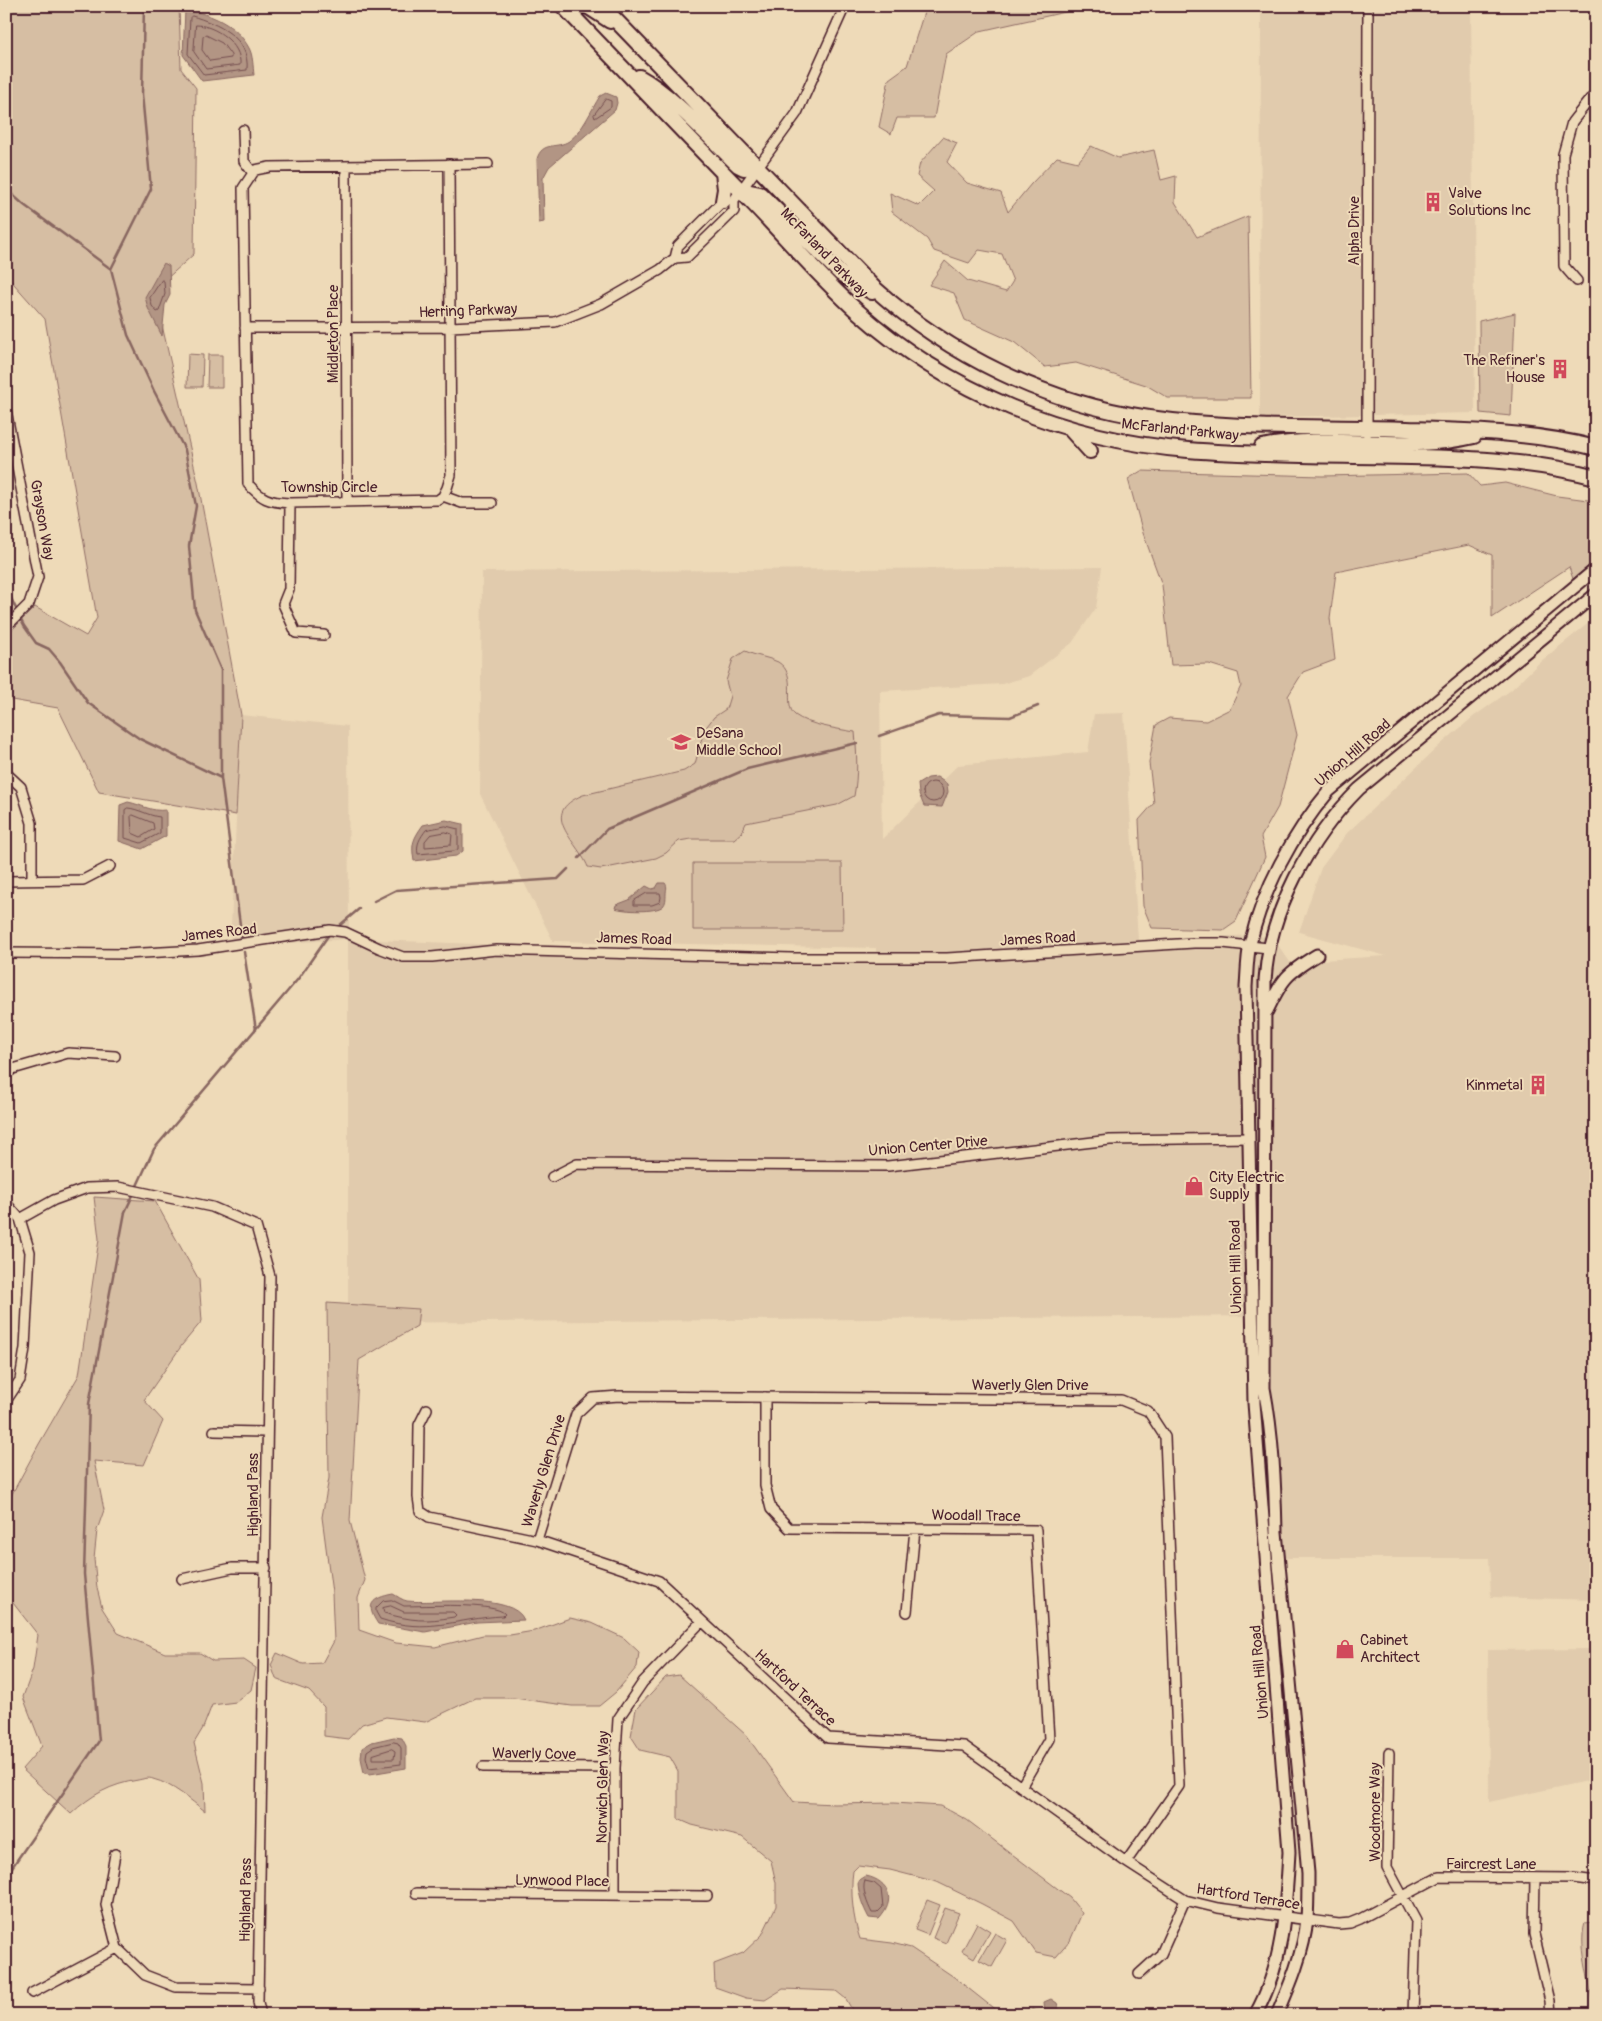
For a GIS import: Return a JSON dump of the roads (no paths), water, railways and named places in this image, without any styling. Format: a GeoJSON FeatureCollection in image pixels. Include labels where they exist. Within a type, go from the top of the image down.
{"type":"FeatureCollection","features":[{"type":"Feature","properties":{"kind":"main road","name":"McFarland Parkway"},"geometry":{"type":"LineString","coordinates":[[563,6],[723,173],[733,197],[852,307],[917,357],[986,397],[1034,418],[1071,429],[1105,438],[1155,447],[1240,453],[1286,443],[1313,441],[1367,449]]}},
{"type":"Feature","properties":{"kind":"main road"},"geometry":{"type":"LineString","coordinates":[[588,6],[622,27]]}},
{"type":"Feature","properties":{"kind":"main road","name":"McFarland Parkway"},"geometry":{"type":"LineString","coordinates":[[602,6],[886,299],[935,335],[980,362],[1045,391],[1097,407],[1129,414],[1186,422],[1489,432],[1546,438],[1596,448]]}},
{"type":"Feature","properties":{"kind":"main road"},"geometry":{"type":"LineString","coordinates":[[625,70],[648,82],[738,165],[744,168],[757,167]]}},
{"type":"Feature","properties":{"kind":"main road"},"geometry":{"type":"LineString","coordinates":[[723,173],[725,189],[733,197],[760,194],[841,274],[863,288],[886,299]]}},
{"type":"Feature","properties":{"kind":"main road"},"geometry":{"type":"LineString","coordinates":[[1071,429],[1090,451]]}},
{"type":"Feature","properties":{"kind":"main road"},"geometry":{"type":"LineString","coordinates":[[1367,449],[1463,439],[1489,432]]}},
{"type":"Feature","properties":{"kind":"main road"},"geometry":{"type":"LineString","coordinates":[[1367,449],[1548,466],[1596,477]]}},
{"type":"Feature","properties":{"kind":"street","name":"Herring Parkway"},"geometry":{"type":"LineString","coordinates":[[675,258],[678,246],[733,197],[797,113],[845,6]]}},
{"type":"Feature","properties":{"kind":"street","name":"Alpha Drive"},"geometry":{"type":"LineString","coordinates":[[1367,449],[1368,6]]}},
{"type":"Feature","properties":{"kind":"street"},"geometry":{"type":"LineString","coordinates":[[1577,281],[1564,266],[1563,154],[1572,122],[1590,99],[1596,95]]}},
{"type":"Feature","properties":{"kind":"street"},"geometry":{"type":"LineString","coordinates":[[244,130],[244,161],[253,173],[255,170],[270,167],[488,164]]}},
{"type":"Feature","properties":{"kind":"street"},"geometry":{"type":"LineString","coordinates":[[449,164],[451,475],[443,496],[462,503],[492,503]]}},
{"type":"Feature","properties":{"kind":"street","name":"Middleton Place"},"geometry":{"type":"LineString","coordinates":[[346,166],[347,502]]}},
{"type":"Feature","properties":{"kind":"street","name":"Township Circle"},"geometry":{"type":"LineString","coordinates":[[253,173],[243,188],[248,484],[260,497],[290,503],[417,501],[438,500],[443,496]]}},
{"type":"Feature","properties":{"kind":"street","name":"Herring Parkway"},"geometry":{"type":"LineString","coordinates":[[245,328],[450,327],[555,322],[601,304],[660,270],[675,258],[687,257],[734,211],[733,197]]}},
{"type":"Feature","properties":{"kind":"street","name":"Grayson Way"},"geometry":{"type":"LineString","coordinates":[[6,410],[11,452],[38,577],[29,604],[12,621],[6,624]]}},
{"type":"Feature","properties":{"kind":"street"},"geometry":{"type":"LineString","coordinates":[[290,503],[289,589],[283,604],[296,633],[324,635]]}},
{"type":"Feature","properties":{"kind":"street","name":"Union Hill Road"},"geometry":{"type":"LineString","coordinates":[[1255,2015],[1263,2000],[1279,1952],[1284,1918],[1289,1852],[1254,1403],[1246,986],[1250,946],[1259,911],[1275,874],[1301,829],[1329,791],[1596,569]]}},
{"type":"Feature","properties":{"kind":"street","name":"Union Hill Road"},"geometry":{"type":"LineString","coordinates":[[1277,2015],[1295,1968],[1307,1920],[1307,1852],[1277,1541],[1270,1418],[1264,1388],[1265,981],[1268,948],[1289,888],[1309,850],[1342,806],[1359,789],[1596,594]]}},
{"type":"Feature","properties":{"kind":"street"},"geometry":{"type":"LineString","coordinates":[[6,773],[21,787],[32,824],[32,880]]}},
{"type":"Feature","properties":{"kind":"street"},"geometry":{"type":"LineString","coordinates":[[6,881],[83,880],[110,866]]}},
{"type":"Feature","properties":{"kind":"street","name":"James Road"},"geometry":{"type":"LineString","coordinates":[[6,954],[125,954],[198,950],[330,930],[345,932],[403,957],[432,957],[496,950],[871,959],[1055,952],[1194,943],[1268,948]]}},
{"type":"Feature","properties":{"kind":"street"},"geometry":{"type":"LineString","coordinates":[[1265,1014],[1285,977],[1296,967],[1317,955]]}},
{"type":"Feature","properties":{"kind":"street"},"geometry":{"type":"LineString","coordinates":[[6,1074],[13,1069],[68,1053],[115,1056]]}},
{"type":"Feature","properties":{"kind":"street","name":"Union Center Drive"},"geometry":{"type":"LineString","coordinates":[[552,1177],[577,1164],[888,1166],[1110,1140],[1249,1138]]}},
{"type":"Feature","properties":{"kind":"street","name":"Highland Pass"},"geometry":{"type":"LineString","coordinates":[[20,1219],[54,1200],[87,1188],[118,1187],[212,1207],[256,1226],[270,1276],[258,2002],[261,2015]]}},
{"type":"Feature","properties":{"kind":"street"},"geometry":{"type":"LineString","coordinates":[[6,1203],[20,1219],[30,1252],[26,1348],[20,1380],[6,1401]]}},
{"type":"Feature","properties":{"kind":"street","name":"Waverly Glen Drive"},"geometry":{"type":"LineString","coordinates":[[536,1540],[576,1414],[593,1398],[619,1396],[1121,1400],[1148,1412],[1165,1437],[1179,1786],[1126,1862]]}},
{"type":"Feature","properties":{"kind":"street","name":"Woodall Trace"},"geometry":{"type":"LineString","coordinates":[[765,1397],[765,1485],[771,1509],[789,1528],[1036,1530],[1049,1739],[1021,1787]]}},
{"type":"Feature","properties":{"kind":"street","name":"Hartford Terrace"},"geometry":{"type":"LineString","coordinates":[[427,1409],[419,1425],[418,1497],[420,1511],[429,1517],[536,1540],[659,1580],[828,1738],[964,1746],[1126,1862],[1185,1900],[1218,1908],[1307,1920]]}},
{"type":"Feature","properties":{"kind":"street"},"geometry":{"type":"LineString","coordinates":[[214,1431],[267,1432]]}},
{"type":"Feature","properties":{"kind":"street"},"geometry":{"type":"LineString","coordinates":[[907,1612],[915,1529]]}},
{"type":"Feature","properties":{"kind":"street"},"geometry":{"type":"LineString","coordinates":[[182,1579],[232,1568],[266,1568]]}},
{"type":"Feature","properties":{"kind":"street","name":"Norwich Glen Way"},"geometry":{"type":"LineString","coordinates":[[615,1895],[615,1768],[618,1719],[643,1682],[702,1621]]}},
{"type":"Feature","properties":{"kind":"street","name":"Woodmore Way"},"geometry":{"type":"LineString","coordinates":[[1388,1753],[1387,1867],[1416,1921],[1413,2015]]}},
{"type":"Feature","properties":{"kind":"street","name":"Waverly Cove"},"geometry":{"type":"LineString","coordinates":[[483,1767],[615,1768]]}},
{"type":"Feature","properties":{"kind":"street"},"geometry":{"type":"LineString","coordinates":[[114,1854],[106,1906],[117,1948],[145,1975],[176,1986],[259,1988]]}},
{"type":"Feature","properties":{"kind":"street","name":"Faircrest Lane"},"geometry":{"type":"LineString","coordinates":[[1307,1920],[1339,1924],[1350,1923],[1440,1877],[1573,1878],[1596,1882]]}},
{"type":"Feature","properties":{"kind":"street"},"geometry":{"type":"LineString","coordinates":[[1535,1878],[1534,1934],[1550,2001],[1551,2015]]}},
{"type":"Feature","properties":{"kind":"street","name":"Lynwood Place"},"geometry":{"type":"LineString","coordinates":[[416,1893],[707,1896]]}},
{"type":"Feature","properties":{"kind":"street"},"geometry":{"type":"LineString","coordinates":[[1140,1974],[1161,1954],[1185,1900]]}},
{"type":"Feature","properties":{"kind":"street"},"geometry":{"type":"LineString","coordinates":[[32,1993],[117,1948]]}},
{"type":"Feature","properties":{"kind":"water"},"geometry":{"type":"Polygon","coordinates":[[[185,10],[213,17],[237,33],[244,40],[250,51],[254,75],[202,81],[183,55],[185,10]]]}},
{"type":"Feature","properties":{"kind":"water"},"geometry":{"type":"Polygon","coordinates":[[[606,93],[616,97],[615,110],[549,167],[543,178],[544,222],[539,223],[537,159],[539,153],[546,148],[564,143],[574,137],[583,126],[600,96],[606,93]]]}},
{"type":"Feature","properties":{"kind":"water"},"geometry":{"type":"Polygon","coordinates":[[[164,263],[169,266],[170,295],[165,305],[162,336],[148,308],[145,297],[164,263]]]}},
{"type":"Feature","properties":{"kind":"water"},"geometry":{"type":"Polygon","coordinates":[[[937,777],[947,784],[948,792],[942,807],[924,806],[919,794],[918,784],[928,778],[937,777]]]}},
{"type":"Feature","properties":{"kind":"water"},"geometry":{"type":"Polygon","coordinates":[[[128,802],[151,809],[166,810],[166,836],[142,849],[119,841],[120,805],[128,802]]]}},
{"type":"Feature","properties":{"kind":"water"},"geometry":{"type":"Polygon","coordinates":[[[446,820],[463,824],[463,851],[456,856],[414,861],[414,842],[423,825],[446,820]]]}},
{"type":"Feature","properties":{"kind":"water"},"geometry":{"type":"Polygon","coordinates":[[[659,883],[665,883],[667,887],[666,900],[663,906],[653,910],[632,911],[615,908],[616,905],[629,900],[646,886],[652,889],[656,888],[659,883]]]}},
{"type":"Feature","properties":{"kind":"water"},"geometry":{"type":"Polygon","coordinates":[[[393,1594],[407,1601],[419,1602],[489,1602],[517,1611],[524,1620],[477,1622],[425,1632],[378,1624],[372,1612],[372,1603],[375,1600],[393,1594]]]}},
{"type":"Feature","properties":{"kind":"water"},"geometry":{"type":"Polygon","coordinates":[[[394,1737],[402,1738],[406,1746],[406,1768],[370,1774],[364,1773],[361,1758],[362,1748],[372,1742],[394,1737]]]}},
{"type":"Feature","properties":{"kind":"water"},"geometry":{"type":"Polygon","coordinates":[[[866,1876],[881,1882],[888,1893],[888,1905],[879,1919],[869,1918],[861,1900],[858,1881],[866,1876]]]}},
{"type":"Feature","properties":{"kind":"water"},"geometry":{"type":"Polygon","coordinates":[[[1051,1999],[1057,2003],[1061,2015],[1024,2015],[1032,2009],[1043,2013],[1045,2011],[1044,2002],[1051,1999]]]}},
{"type":"Feature","properties":{"kind":"waterway"},"geometry":{"type":"LineString","coordinates":[[111,269],[151,189],[142,94],[144,6]]}},
{"type":"Feature","properties":{"kind":"waterway"},"geometry":{"type":"LineString","coordinates":[[6,189],[24,205],[111,269],[128,335],[154,391],[185,450],[196,506],[189,546],[195,610],[221,670],[221,778],[242,940]]}},
{"type":"Feature","properties":{"kind":"waterway"},"geometry":{"type":"LineString","coordinates":[[6,596],[11,598],[17,611]]}},
{"type":"Feature","properties":{"kind":"waterway"},"geometry":{"type":"LineString","coordinates":[[19,616],[36,643],[49,649],[60,662],[88,703],[140,739],[221,778]]}},
{"type":"Feature","properties":{"kind":"waterway"},"geometry":{"type":"LineString","coordinates":[[879,736],[939,715],[1010,717],[1038,706]]}},
{"type":"Feature","properties":{"kind":"waterway"},"geometry":{"type":"LineString","coordinates":[[579,858],[607,829],[747,769],[857,743]]}},
{"type":"Feature","properties":{"kind":"waterway"},"geometry":{"type":"LineString","coordinates":[[374,901],[396,890],[558,879],[568,869]]}},
{"type":"Feature","properties":{"kind":"waterway"},"geometry":{"type":"LineString","coordinates":[[340,925],[359,909]]}},
{"type":"Feature","properties":{"kind":"waterway"},"geometry":{"type":"LineString","coordinates":[[136,1188],[154,1149],[298,979],[330,933]]}},
{"type":"Feature","properties":{"kind":"waterway"},"geometry":{"type":"LineString","coordinates":[[244,952],[256,1030]]}},
{"type":"Feature","properties":{"kind":"waterway"},"geometry":{"type":"LineString","coordinates":[[6,1876],[99,1741],[84,1574],[89,1404],[125,1212],[134,1193]]}},
{"type":"Feature","properties":{"kind":"place","name":"Valve Solutions Inc"},"geometry":{"type":"Point","coordinates":[1433,202]}},
{"type":"Feature","properties":{"kind":"place","name":"The Refiner's House"},"geometry":{"type":"Point","coordinates":[1560,369]}},
{"type":"Feature","properties":{"kind":"place","name":"DeSana Middle School"},"geometry":{"type":"Point","coordinates":[681,742]}},
{"type":"Feature","properties":{"kind":"place","name":"Kinmetal"},"geometry":{"type":"Point","coordinates":[1538,1085]}},
{"type":"Feature","properties":{"kind":"place","name":"City Electric Supply"},"geometry":{"type":"Point","coordinates":[1194,1186]}},
{"type":"Feature","properties":{"kind":"place","name":"Cabinet Architect"},"geometry":{"type":"Point","coordinates":[1345,1649]}}]}
